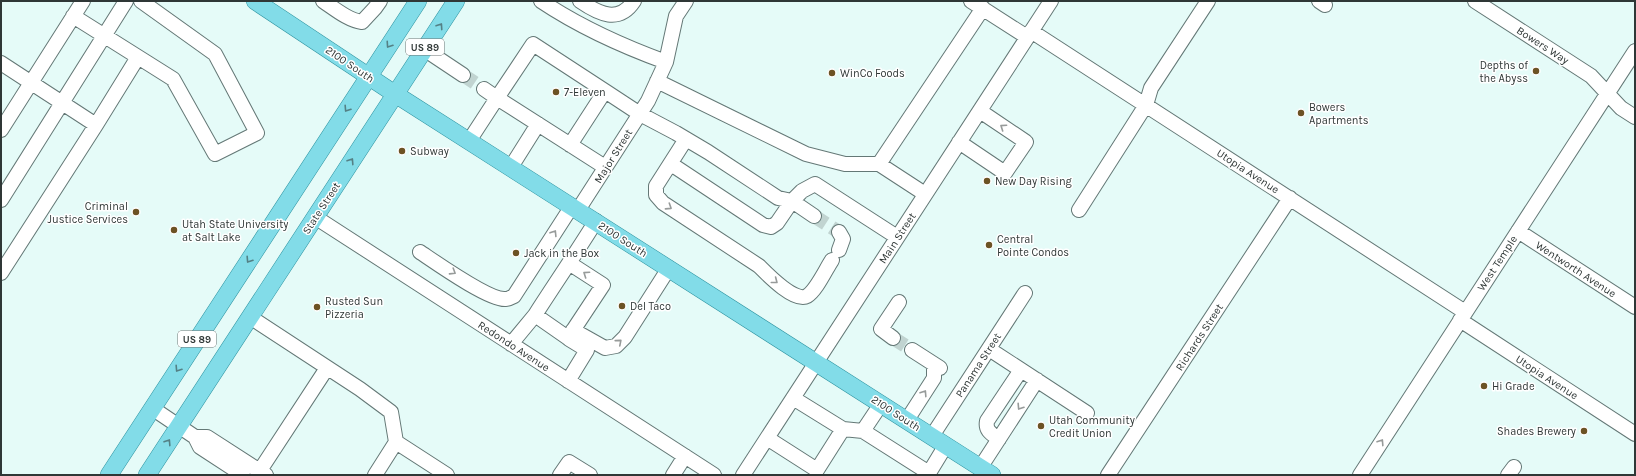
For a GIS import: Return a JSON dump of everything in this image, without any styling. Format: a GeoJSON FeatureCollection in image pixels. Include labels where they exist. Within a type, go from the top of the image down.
{"type":"FeatureCollection","features":[{"type":"Feature","properties":{"kind":"main road","name":"2100 South"},"geometry":{"type":"LineString","coordinates":[[255,1],[395,94],[986,471]]}},
{"type":"Feature","properties":{"kind":"main road","name":"US 89"},"geometry":{"type":"LineString","coordinates":[[109,475],[418,1]]}},
{"type":"Feature","properties":{"kind":"main road","name":"State Street"},"geometry":{"type":"LineString","coordinates":[[147,475],[456,1]]}},
{"type":"Feature","properties":{"kind":"street"},"geometry":{"type":"LineString","coordinates":[[1,130],[83,1]]}},
{"type":"Feature","properties":{"kind":"street"},"geometry":{"type":"LineString","coordinates":[[1,200],[126,1]]}},
{"type":"Feature","properties":{"kind":"street"},"geometry":{"type":"LineString","coordinates":[[73,16],[173,79],[215,154],[257,132],[215,54],[141,1]]}},
{"type":"Feature","properties":{"kind":"street"},"geometry":{"type":"LineString","coordinates":[[323,1],[356,21],[362,22],[380,1]]}},
{"type":"Feature","properties":{"kind":"street"},"geometry":{"type":"LineString","coordinates":[[541,1],[589,29],[625,47],[666,62]]}},
{"type":"Feature","properties":{"kind":"street","name":"Major Street"},"geometry":{"type":"LineString","coordinates":[[420,252],[482,291],[496,297],[506,299],[514,296],[605,167],[648,101],[666,62],[676,16],[686,1]]}},
{"type":"Feature","properties":{"kind":"street","name":"Main Street"},"geometry":{"type":"LineString","coordinates":[[743,475],[1051,1]]}},
{"type":"Feature","properties":{"kind":"street"},"geometry":{"type":"LineString","coordinates":[[1079,210],[1146,105],[1151,88],[1208,1]]}},
{"type":"Feature","properties":{"kind":"street","name":"Bowers Way"},"geometry":{"type":"LineString","coordinates":[[1475,1],[1591,76],[1621,108],[1635,117]]}},
{"type":"Feature","properties":{"kind":"street"},"geometry":{"type":"LineString","coordinates":[[588,3],[605,14],[615,15],[631,5]]}},
{"type":"Feature","properties":{"kind":"street"},"geometry":{"type":"LineString","coordinates":[[879,164],[977,5]]}},
{"type":"Feature","properties":{"kind":"street","name":"Utopia Avenue"},"geometry":{"type":"LineString","coordinates":[[977,5],[1029,34],[1146,105],[1290,198],[1635,434]]}},
{"type":"Feature","properties":{"kind":"street"},"geometry":{"type":"LineString","coordinates":[[469,141],[533,44],[640,114],[686,139],[778,198],[792,201],[814,216]]}},
{"type":"Feature","properties":{"kind":"street"},"geometry":{"type":"LineString","coordinates":[[424,49],[463,75]]}},
{"type":"Feature","properties":{"kind":"street","name":"West Temple"},"geometry":{"type":"LineString","coordinates":[[1360,475],[1635,51]]}},
{"type":"Feature","properties":{"kind":"street"},"geometry":{"type":"LineString","coordinates":[[1,273],[138,57]]}},
{"type":"Feature","properties":{"kind":"street"},"geometry":{"type":"LineString","coordinates":[[1,63],[96,125]]}},
{"type":"Feature","properties":{"kind":"street"},"geometry":{"type":"LineString","coordinates":[[657,81],[806,154],[845,164],[879,164],[925,194]]}},
{"type":"Feature","properties":{"kind":"street"},"geometry":{"type":"LineString","coordinates":[[484,89],[605,167]]}},
{"type":"Feature","properties":{"kind":"street"},"geometry":{"type":"LineString","coordinates":[[570,145],[605,91]]}},
{"type":"Feature","properties":{"kind":"street"},"geometry":{"type":"LineString","coordinates":[[960,142],[1005,173],[1026,142],[980,111]]}},
{"type":"Feature","properties":{"kind":"street"},"geometry":{"type":"LineString","coordinates":[[511,167],[538,124]]}},
{"type":"Feature","properties":{"kind":"street"},"geometry":{"type":"LineString","coordinates":[[686,139],[656,186],[656,195],[662,203],[759,266],[771,278],[798,297],[806,297],[811,293],[836,255],[843,239],[838,232]]}},
{"type":"Feature","properties":{"kind":"street"},"geometry":{"type":"LineString","coordinates":[[671,164],[763,225],[771,228],[777,223],[792,201],[802,191],[814,184],[898,237]]}},
{"type":"Feature","properties":{"kind":"street","name":"Richards Street"},"geometry":{"type":"LineString","coordinates":[[1108,475],[1290,198]]}},
{"type":"Feature","properties":{"kind":"street","name":"Redondo Avenue"},"geometry":{"type":"LineString","coordinates":[[315,217],[714,475]]}},
{"type":"Feature","properties":{"kind":"street"},"geometry":{"type":"LineString","coordinates":[[511,344],[535,315],[596,221]]}},
{"type":"Feature","properties":{"kind":"street","name":"Wentworth Avenue"},"geometry":{"type":"LineString","coordinates":[[1518,231],[1635,307]]}},
{"type":"Feature","properties":{"kind":"street"},"geometry":{"type":"LineString","coordinates":[[569,263],[603,285],[570,334]]}},
{"type":"Feature","properties":{"kind":"street"},"geometry":{"type":"LineString","coordinates":[[535,315],[570,334],[605,348],[616,346],[625,337],[669,268]]}},
{"type":"Feature","properties":{"kind":"street","name":"Panama Street"},"geometry":{"type":"LineString","coordinates":[[930,474],[939,441],[988,349],[1025,293]]}},
{"type":"Feature","properties":{"kind":"street"},"geometry":{"type":"LineString","coordinates":[[893,338],[881,329],[899,302]]}},
{"type":"Feature","properties":{"kind":"street"},"geometry":{"type":"LineString","coordinates":[[250,317],[360,389],[391,412],[396,442],[375,475]]}},
{"type":"Feature","properties":{"kind":"street"},"geometry":{"type":"LineString","coordinates":[[568,381],[587,350],[570,334]]}},
{"type":"Feature","properties":{"kind":"street"},"geometry":{"type":"LineString","coordinates":[[988,349],[1087,413]]}},
{"type":"Feature","properties":{"kind":"street"},"geometry":{"type":"LineString","coordinates":[[906,420],[934,378],[937,366],[912,350]]}},
{"type":"Feature","properties":{"kind":"street"},"geometry":{"type":"LineString","coordinates":[[152,408],[196,436],[207,437],[261,474],[327,368]]}},
{"type":"Feature","properties":{"kind":"street"},"geometry":{"type":"LineString","coordinates":[[999,439],[989,432],[986,426],[987,421],[1021,370]]}},
{"type":"Feature","properties":{"kind":"street"},"geometry":{"type":"LineString","coordinates":[[986,471],[999,439],[1037,380]]}},
{"type":"Feature","properties":{"kind":"street"},"geometry":{"type":"LineString","coordinates":[[793,398],[843,429],[863,431],[930,474]]}},
{"type":"Feature","properties":{"kind":"street"},"geometry":{"type":"LineString","coordinates":[[863,431],[881,404]]}},
{"type":"Feature","properties":{"kind":"street"},"geometry":{"type":"LineString","coordinates":[[767,438],[821,473],[843,429]]}},
{"type":"Feature","properties":{"kind":"street"},"geometry":{"type":"LineString","coordinates":[[196,436],[200,447],[243,475]]}},
{"type":"Feature","properties":{"kind":"street"},"geometry":{"type":"LineString","coordinates":[[396,442],[447,475]]}},
{"type":"Feature","properties":{"kind":"street"},"geometry":{"type":"LineString","coordinates":[[673,475],[685,456]]}},
{"type":"Feature","properties":{"kind":"street"},"geometry":{"type":"LineString","coordinates":[[560,475],[569,462],[590,475]]}},
{"type":"Feature","properties":{"kind":"tunnel"},"geometry":{"type":"LineString","coordinates":[[463,75],[484,89]]}},
{"type":"Feature","properties":{"kind":"tunnel"},"geometry":{"type":"LineString","coordinates":[[814,216],[839,232]]}},
{"type":"Feature","properties":{"kind":"tunnel"},"geometry":{"type":"LineString","coordinates":[[893,338],[912,350]]}},
{"type":"Feature","properties":{"kind":"place","name":"Depths of the Abyss"},"geometry":{"type":"Point","coordinates":[1536,71]}},
{"type":"Feature","properties":{"kind":"place","name":"WinCo Foods"},"geometry":{"type":"Point","coordinates":[832,73]}},
{"type":"Feature","properties":{"kind":"place","name":"7-Eleven"},"geometry":{"type":"Point","coordinates":[556,92]}},
{"type":"Feature","properties":{"kind":"place","name":"Bowers Apartments"},"geometry":{"type":"Point","coordinates":[1301,113]}},
{"type":"Feature","properties":{"kind":"place","name":"Subway"},"geometry":{"type":"Point","coordinates":[402,151]}},
{"type":"Feature","properties":{"kind":"place","name":"New Day Rising"},"geometry":{"type":"Point","coordinates":[987,181]}},
{"type":"Feature","properties":{"kind":"place","name":"Criminal Justice Services"},"geometry":{"type":"Point","coordinates":[136,212]}},
{"type":"Feature","properties":{"kind":"place","name":"Utah State University at Salt Lake"},"geometry":{"type":"Point","coordinates":[174,230]}},
{"type":"Feature","properties":{"kind":"place","name":"Central Pointe Condos"},"geometry":{"type":"Point","coordinates":[989,245]}},
{"type":"Feature","properties":{"kind":"place","name":"Jack in the Box"},"geometry":{"type":"Point","coordinates":[516,253]}},
{"type":"Feature","properties":{"kind":"place","name":"Del Taco"},"geometry":{"type":"Point","coordinates":[622,306]}},
{"type":"Feature","properties":{"kind":"place","name":"Rusted Sun Pizzeria"},"geometry":{"type":"Point","coordinates":[317,307]}},
{"type":"Feature","properties":{"kind":"place","name":"Hi Grade"},"geometry":{"type":"Point","coordinates":[1484,386]}},
{"type":"Feature","properties":{"kind":"place","name":"Utah Community Credit Union"},"geometry":{"type":"Point","coordinates":[1041,426]}},
{"type":"Feature","properties":{"kind":"place","name":"Shades Brewery"},"geometry":{"type":"Point","coordinates":[1584,431]}}]}
